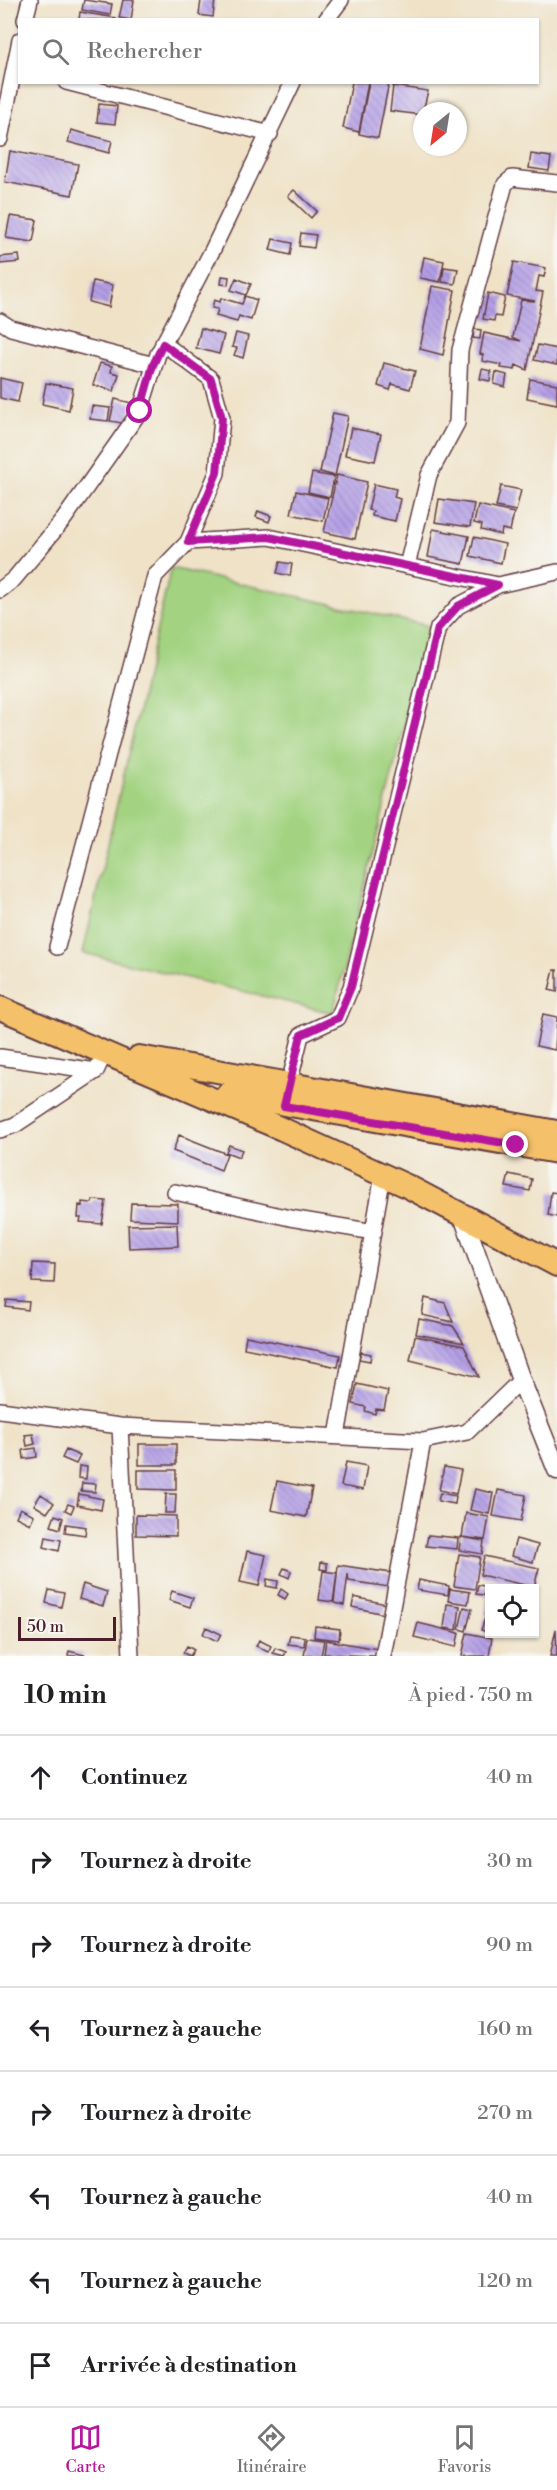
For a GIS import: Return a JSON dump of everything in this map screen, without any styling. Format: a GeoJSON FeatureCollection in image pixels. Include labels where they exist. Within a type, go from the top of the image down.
{"type":"FeatureCollection","features":[{"type":"Feature","properties":{"kind":"main road"},"geometry":{"type":"LineString","coordinates":[[0,1008],[101,1061],[174,1081],[557,1132]]}},
{"type":"Feature","properties":{"kind":"main road"},"geometry":{"type":"LineString","coordinates":[[101,1061],[176,1062],[286,1095],[557,1152]]}},
{"type":"Feature","properties":{"kind":"main road"},"geometry":{"type":"LineString","coordinates":[[174,1081],[383,1175],[557,1265]]}},
{"type":"Feature","properties":{"kind":"main road"},"geometry":{"type":"LineString","coordinates":[[282,1129],[280,1122],[286,1095]]}},
{"type":"Feature","properties":{"kind":"street"},"geometry":{"type":"LineString","coordinates":[[26,18],[30,0]]}},
{"type":"Feature","properties":{"kind":"street"},"geometry":{"type":"LineString","coordinates":[[328,18],[341,0]]}},
{"type":"Feature","properties":{"kind":"street"},"geometry":{"type":"LineString","coordinates":[[0,139],[11,68],[18,46]]}},
{"type":"Feature","properties":{"kind":"street"},"geometry":{"type":"LineString","coordinates":[[74,84],[270,134]]}},
{"type":"Feature","properties":{"kind":"street"},"geometry":{"type":"LineString","coordinates":[[0,590],[14,579],[64,519],[140,411],[153,365],[270,134],[292,84]]}},
{"type":"Feature","properties":{"kind":"street"},"geometry":{"type":"LineString","coordinates":[[407,566],[429,475],[457,423],[460,350],[505,184],[512,178],[557,183]]}},
{"type":"Feature","properties":{"kind":"street"},"geometry":{"type":"LineString","coordinates":[[0,321],[11,328],[153,365]]}},
{"type":"Feature","properties":{"kind":"street"},"geometry":{"type":"LineString","coordinates":[[57,947],[155,576],[188,542],[217,473],[222,418],[211,379],[163,344]]}},
{"type":"Feature","properties":{"kind":"street"},"geometry":{"type":"LineString","coordinates":[[188,542],[269,537],[498,585]]}},
{"type":"Feature","properties":{"kind":"street"},"geometry":{"type":"LineString","coordinates":[[286,1095],[301,1035],[338,1018],[351,987],[438,628],[458,606],[498,585],[557,572]]}},
{"type":"Feature","properties":{"kind":"street"},"geometry":{"type":"LineString","coordinates":[[0,1057],[101,1061]]}},
{"type":"Feature","properties":{"kind":"street"},"geometry":{"type":"LineString","coordinates":[[0,1130],[15,1125],[101,1061]]}},
{"type":"Feature","properties":{"kind":"street"},"geometry":{"type":"LineString","coordinates":[[338,1436],[383,1175]]}},
{"type":"Feature","properties":{"kind":"street"},"geometry":{"type":"LineString","coordinates":[[175,1192],[290,1218],[374,1232]]}},
{"type":"Feature","properties":{"kind":"street"},"geometry":{"type":"LineString","coordinates":[[463,1216],[521,1380],[557,1470]]}},
{"type":"Feature","properties":{"kind":"street"},"geometry":{"type":"LineString","coordinates":[[0,1410],[120,1426],[423,1441],[467,1432],[521,1380]]}},
{"type":"Feature","properties":{"kind":"street"},"geometry":{"type":"LineString","coordinates":[[120,1426],[131,1656]]}},
{"type":"Feature","properties":{"kind":"street"},"geometry":{"type":"LineString","coordinates":[[383,1656],[423,1441]]}},
{"type":"Feature","properties":{"kind":"green space"},"geometry":{"type":"Polygon","coordinates":[[[171,568],[429,626],[333,1013],[83,953],[171,568]]]}},
{"type":"Feature","properties":{"kind":"building"},"geometry":{"type":"Polygon","coordinates":[[[84,0],[112,4],[110,15],[82,10],[84,0]]]}},
{"type":"Feature","properties":{"kind":"building"},"geometry":{"type":"Polygon","coordinates":[[[123,0],[134,0],[131,18],[119,18],[123,0]]]}},
{"type":"Feature","properties":{"kind":"building"},"geometry":{"type":"Polygon","coordinates":[[[201,0],[215,0],[213,17],[199,15],[201,0]]]}},
{"type":"Feature","properties":{"kind":"building"},"geometry":{"type":"Polygon","coordinates":[[[80,12],[116,18],[79,18],[80,12]]]}},
{"type":"Feature","properties":{"kind":"building"},"geometry":{"type":"Polygon","coordinates":[[[352,84],[368,84],[359,132],[343,128],[352,84]]]}},
{"type":"Feature","properties":{"kind":"building"},"geometry":{"type":"Polygon","coordinates":[[[369,84],[389,84],[378,138],[359,134],[369,84]]]}},
{"type":"Feature","properties":{"kind":"building"},"geometry":{"type":"Polygon","coordinates":[[[393,86],[428,91],[425,102],[413,102],[413,114],[390,111],[393,86]]]}},
{"type":"Feature","properties":{"kind":"building"},"geometry":{"type":"Polygon","coordinates":[[[99,104],[117,106],[115,124],[97,122],[99,104]]]}},
{"type":"Feature","properties":{"kind":"building"},"geometry":{"type":"Polygon","coordinates":[[[71,130],[112,141],[109,153],[68,142],[71,130]]]}},
{"type":"Feature","properties":{"kind":"building"},"geometry":{"type":"Polygon","coordinates":[[[10,151],[78,164],[72,195],[5,182],[10,151]]]}},
{"type":"Feature","properties":{"kind":"building"},"geometry":{"type":"Polygon","coordinates":[[[531,154],[551,157],[549,171],[529,168],[531,154]]]}},
{"type":"Feature","properties":{"kind":"building"},"geometry":{"type":"Polygon","coordinates":[[[294,190],[317,211],[311,218],[288,196],[294,190]]]}},
{"type":"Feature","properties":{"kind":"building"},"geometry":{"type":"Polygon","coordinates":[[[10,216],[37,220],[33,242],[6,238],[10,216]]]}},
{"type":"Feature","properties":{"kind":"building"},"geometry":{"type":"Polygon","coordinates":[[[301,233],[316,235],[314,248],[299,246],[301,233]]]}},
{"type":"Feature","properties":{"kind":"building"},"geometry":{"type":"Polygon","coordinates":[[[273,239],[292,243],[290,255],[270,250],[273,239]]]}},
{"type":"Feature","properties":{"kind":"building"},"geometry":{"type":"Polygon","coordinates":[[[19,255],[20,262],[0,264],[0,257],[19,255]]]}},
{"type":"Feature","properties":{"kind":"building"},"geometry":{"type":"Polygon","coordinates":[[[424,257],[444,261],[440,282],[420,278],[424,257]]]}},
{"type":"Feature","properties":{"kind":"building"},"geometry":{"type":"Polygon","coordinates":[[[514,262],[546,268],[544,277],[539,276],[536,291],[543,292],[527,370],[516,365],[515,370],[501,368],[502,365],[482,361],[483,355],[480,354],[484,333],[521,341],[513,337],[521,300],[535,301],[507,296],[514,262]]]}},
{"type":"Feature","properties":{"kind":"building"},"geometry":{"type":"Polygon","coordinates":[[[444,267],[458,269],[455,284],[442,282],[444,267]]]}},
{"type":"Feature","properties":{"kind":"building"},"geometry":{"type":"Polygon","coordinates":[[[222,276],[229,277],[228,285],[221,284],[222,276]]]}},
{"type":"Feature","properties":{"kind":"building"},"geometry":{"type":"Polygon","coordinates":[[[236,278],[251,284],[246,295],[231,290],[236,278]]]}},
{"type":"Feature","properties":{"kind":"building"},"geometry":{"type":"Polygon","coordinates":[[[93,281],[113,285],[109,307],[89,302],[93,281]]]}},
{"type":"Feature","properties":{"kind":"building"},"geometry":{"type":"Polygon","coordinates":[[[432,286],[455,290],[443,355],[420,349],[432,286]]]}},
{"type":"Feature","properties":{"kind":"building"},"geometry":{"type":"Polygon","coordinates":[[[488,293],[505,297],[501,317],[495,316],[494,321],[483,319],[488,293]]]}},
{"type":"Feature","properties":{"kind":"building"},"geometry":{"type":"Polygon","coordinates":[[[245,296],[257,300],[251,320],[239,316],[237,322],[216,316],[218,309],[212,308],[214,300],[220,302],[221,298],[242,304],[245,296]]]}},
{"type":"Feature","properties":{"kind":"building"},"geometry":{"type":"Polygon","coordinates":[[[201,328],[224,335],[219,354],[196,348],[201,328]]]}},
{"type":"Feature","properties":{"kind":"building"},"geometry":{"type":"Polygon","coordinates":[[[474,329],[481,330],[480,339],[473,338],[474,329]]]}},
{"type":"Feature","properties":{"kind":"building"},"geometry":{"type":"Polygon","coordinates":[[[236,333],[248,336],[243,358],[234,355],[237,348],[232,347],[236,333]]]}},
{"type":"Feature","properties":{"kind":"building"},"geometry":{"type":"Polygon","coordinates":[[[538,345],[557,349],[557,365],[534,360],[538,345]]]}},
{"type":"Feature","properties":{"kind":"building"},"geometry":{"type":"Polygon","coordinates":[[[100,363],[112,366],[111,372],[119,374],[114,391],[93,385],[100,363]]]}},
{"type":"Feature","properties":{"kind":"building"},"geometry":{"type":"Polygon","coordinates":[[[384,363],[415,371],[410,389],[392,384],[390,390],[378,386],[384,363]]]}},
{"type":"Feature","properties":{"kind":"building"},"geometry":{"type":"Polygon","coordinates":[[[482,369],[491,371],[490,381],[480,379],[482,369]]]}},
{"type":"Feature","properties":{"kind":"building"},"geometry":{"type":"Polygon","coordinates":[[[496,372],[507,375],[505,387],[494,384],[496,372]]]}},
{"type":"Feature","properties":{"kind":"building"},"geometry":{"type":"Polygon","coordinates":[[[0,378],[22,383],[18,402],[0,398],[0,378]]]}},
{"type":"Feature","properties":{"kind":"building"},"geometry":{"type":"Polygon","coordinates":[[[530,379],[557,384],[557,404],[527,398],[530,379]]]}},
{"type":"Feature","properties":{"kind":"building"},"geometry":{"type":"Polygon","coordinates":[[[46,383],[73,388],[69,410],[42,404],[46,383]]]}},
{"type":"Feature","properties":{"kind":"building"},"geometry":{"type":"Polygon","coordinates":[[[115,399],[132,403],[128,424],[110,421],[115,399]]]}},
{"type":"Feature","properties":{"kind":"building"},"geometry":{"type":"Polygon","coordinates":[[[92,406],[110,408],[108,421],[90,419],[92,406]]]}},
{"type":"Feature","properties":{"kind":"building"},"geometry":{"type":"Polygon","coordinates":[[[333,413],[348,416],[335,476],[320,472],[333,413]]]}},
{"type":"Feature","properties":{"kind":"building"},"geometry":{"type":"Polygon","coordinates":[[[351,428],[381,434],[375,461],[345,455],[351,428]]]}},
{"type":"Feature","properties":{"kind":"building"},"geometry":{"type":"Polygon","coordinates":[[[312,473],[334,477],[330,497],[308,492],[312,473]]]}},
{"type":"Feature","properties":{"kind":"building"},"geometry":{"type":"Polygon","coordinates":[[[337,475],[367,482],[355,539],[324,532],[337,475]]]}},
{"type":"Feature","properties":{"kind":"building"},"geometry":{"type":"Polygon","coordinates":[[[374,484],[396,489],[394,497],[400,499],[395,521],[372,516],[373,511],[368,510],[374,484]]]}},
{"type":"Feature","properties":{"kind":"building"},"geometry":{"type":"Polygon","coordinates":[[[501,486],[521,490],[516,511],[496,507],[501,486]]]}},
{"type":"Feature","properties":{"kind":"building"},"geometry":{"type":"Polygon","coordinates":[[[296,491],[328,498],[323,521],[291,514],[296,491]]]}},
{"type":"Feature","properties":{"kind":"building"},"geometry":{"type":"Polygon","coordinates":[[[439,499],[474,504],[470,527],[435,522],[439,499]]]}},
{"type":"Feature","properties":{"kind":"building"},"geometry":{"type":"Polygon","coordinates":[[[478,505],[514,513],[510,531],[502,529],[501,535],[481,530],[482,525],[474,523],[478,505]]]}},
{"type":"Feature","properties":{"kind":"building"},"geometry":{"type":"Polygon","coordinates":[[[258,511],[271,516],[269,522],[256,517],[258,511]]]}},
{"type":"Feature","properties":{"kind":"building"},"geometry":{"type":"Polygon","coordinates":[[[433,529],[469,536],[463,564],[428,557],[433,529]]]}},
{"type":"Feature","properties":{"kind":"building"},"geometry":{"type":"Polygon","coordinates":[[[474,537],[505,544],[501,563],[470,556],[474,537]]]}},
{"type":"Feature","properties":{"kind":"building"},"geometry":{"type":"Polygon","coordinates":[[[280,562],[292,564],[290,576],[277,573],[280,562]]]}},
{"type":"Feature","properties":{"kind":"building"},"geometry":{"type":"Polygon","coordinates":[[[554,970],[557,970],[557,992],[549,990],[554,970]]]}},
{"type":"Feature","properties":{"kind":"building"},"geometry":{"type":"Polygon","coordinates":[[[543,1014],[557,1017],[555,1050],[536,1046],[543,1014]]]}},
{"type":"Feature","properties":{"kind":"building"},"geometry":{"type":"Polygon","coordinates":[[[179,1135],[227,1154],[221,1170],[173,1151],[179,1135]]]}},
{"type":"Feature","properties":{"kind":"building"},"geometry":{"type":"Polygon","coordinates":[[[229,1145],[242,1150],[239,1157],[226,1152],[229,1145]]]}},
{"type":"Feature","properties":{"kind":"building"},"geometry":{"type":"Polygon","coordinates":[[[509,1174],[532,1179],[530,1191],[506,1187],[509,1174]]]}},
{"type":"Feature","properties":{"kind":"building"},"geometry":{"type":"Polygon","coordinates":[[[551,1192],[557,1193],[557,1217],[548,1215],[551,1192]]]}},
{"type":"Feature","properties":{"kind":"building"},"geometry":{"type":"Polygon","coordinates":[[[93,1200],[106,1201],[102,1224],[80,1222],[81,1218],[78,1218],[79,1205],[82,1206],[82,1202],[92,1203],[93,1200]]]}},
{"type":"Feature","properties":{"kind":"building"},"geometry":{"type":"Polygon","coordinates":[[[131,1203],[178,1204],[178,1221],[130,1219],[131,1203]]]}},
{"type":"Feature","properties":{"kind":"building"},"geometry":{"type":"Polygon","coordinates":[[[177,1224],[178,1246],[129,1248],[128,1225],[177,1224]]]}},
{"type":"Feature","properties":{"kind":"building"},"geometry":{"type":"Polygon","coordinates":[[[33,1263],[55,1264],[54,1283],[32,1282],[33,1263]]]}},
{"type":"Feature","properties":{"kind":"building"},"geometry":{"type":"Polygon","coordinates":[[[425,1298],[445,1303],[453,1322],[422,1315],[425,1298]]]}},
{"type":"Feature","properties":{"kind":"building"},"geometry":{"type":"Polygon","coordinates":[[[7,1300],[29,1302],[28,1310],[6,1307],[7,1300]]]}},
{"type":"Feature","properties":{"kind":"building"},"geometry":{"type":"Polygon","coordinates":[[[419,1319],[453,1326],[464,1343],[416,1334],[419,1319]]]}},
{"type":"Feature","properties":{"kind":"building"},"geometry":{"type":"Polygon","coordinates":[[[246,1336],[340,1355],[338,1367],[244,1348],[246,1336]]]}},
{"type":"Feature","properties":{"kind":"building"},"geometry":{"type":"Polygon","coordinates":[[[415,1336],[464,1346],[479,1377],[410,1360],[415,1336]]]}},
{"type":"Feature","properties":{"kind":"building"},"geometry":{"type":"Polygon","coordinates":[[[361,1352],[371,1354],[370,1361],[359,1359],[361,1352]]]}},
{"type":"Feature","properties":{"kind":"building"},"geometry":{"type":"Polygon","coordinates":[[[357,1384],[388,1391],[384,1410],[376,1409],[375,1414],[365,1411],[366,1407],[353,1404],[357,1384]]]}},
{"type":"Feature","properties":{"kind":"building"},"geometry":{"type":"Polygon","coordinates":[[[33,1434],[35,1444],[27,1446],[25,1435],[33,1434]]]}},
{"type":"Feature","properties":{"kind":"building"},"geometry":{"type":"Polygon","coordinates":[[[139,1444],[176,1444],[176,1465],[139,1465],[139,1444]]]}},
{"type":"Feature","properties":{"kind":"building"},"geometry":{"type":"Polygon","coordinates":[[[36,1448],[37,1457],[24,1459],[23,1450],[36,1448]]]}},
{"type":"Feature","properties":{"kind":"building"},"geometry":{"type":"Polygon","coordinates":[[[66,1450],[80,1456],[76,1464],[62,1458],[66,1450]]]}},
{"type":"Feature","properties":{"kind":"building"},"geometry":{"type":"Polygon","coordinates":[[[346,1462],[367,1466],[363,1490],[341,1486],[346,1462]]]}},
{"type":"Feature","properties":{"kind":"building"},"geometry":{"type":"Polygon","coordinates":[[[79,1466],[87,1467],[86,1479],[78,1478],[79,1466]]]}},
{"type":"Feature","properties":{"kind":"building"},"geometry":{"type":"Polygon","coordinates":[[[444,1467],[461,1470],[456,1494],[439,1490],[444,1467]]]}},
{"type":"Feature","properties":{"kind":"building"},"geometry":{"type":"Polygon","coordinates":[[[138,1470],[176,1470],[176,1490],[138,1489],[138,1470]]]}},
{"type":"Feature","properties":{"kind":"building"},"geometry":{"type":"Polygon","coordinates":[[[277,1481],[312,1488],[306,1517],[271,1510],[277,1481]]]}},
{"type":"Feature","properties":{"kind":"building"},"geometry":{"type":"Polygon","coordinates":[[[82,1483],[96,1484],[95,1492],[81,1491],[82,1483]]]}},
{"type":"Feature","properties":{"kind":"building"},"geometry":{"type":"Polygon","coordinates":[[[475,1489],[493,1493],[489,1514],[470,1510],[475,1489]]]}},
{"type":"Feature","properties":{"kind":"building"},"geometry":{"type":"Polygon","coordinates":[[[498,1490],[526,1495],[521,1521],[493,1516],[498,1490]]]}},
{"type":"Feature","properties":{"kind":"building"},"geometry":{"type":"Polygon","coordinates":[[[440,1493],[456,1496],[455,1504],[438,1501],[440,1493]]]}},
{"type":"Feature","properties":{"kind":"building"},"geometry":{"type":"Polygon","coordinates":[[[41,1494],[54,1503],[47,1513],[34,1505],[41,1494]]]}},
{"type":"Feature","properties":{"kind":"building"},"geometry":{"type":"Polygon","coordinates":[[[79,1494],[103,1499],[101,1510],[77,1505],[79,1494]]]}},
{"type":"Feature","properties":{"kind":"building"},"geometry":{"type":"Polygon","coordinates":[[[166,1494],[176,1494],[175,1513],[165,1513],[166,1494]]]}},
{"type":"Feature","properties":{"kind":"building"},"geometry":{"type":"Polygon","coordinates":[[[68,1504],[74,1506],[71,1513],[65,1510],[68,1504]]]}},
{"type":"Feature","properties":{"kind":"building"},"geometry":{"type":"Polygon","coordinates":[[[20,1508],[34,1515],[30,1524],[16,1517],[20,1508]]]}},
{"type":"Feature","properties":{"kind":"building"},"geometry":{"type":"Polygon","coordinates":[[[466,1513],[489,1517],[485,1540],[462,1537],[466,1513]]]}},
{"type":"Feature","properties":{"kind":"building"},"geometry":{"type":"Polygon","coordinates":[[[55,1515],[63,1518],[60,1529],[51,1526],[55,1515]]]}},
{"type":"Feature","properties":{"kind":"building"},"geometry":{"type":"Polygon","coordinates":[[[136,1515],[176,1516],[176,1536],[136,1535],[136,1515]]]}},
{"type":"Feature","properties":{"kind":"building"},"geometry":{"type":"Polygon","coordinates":[[[66,1524],[86,1527],[85,1535],[65,1532],[66,1524]]]}},
{"type":"Feature","properties":{"kind":"building"},"geometry":{"type":"Polygon","coordinates":[[[428,1535],[458,1538],[457,1549],[426,1546],[428,1535]]]}},
{"type":"Feature","properties":{"kind":"building"},"geometry":{"type":"Polygon","coordinates":[[[46,1537],[61,1540],[59,1551],[44,1547],[46,1537]]]}},
{"type":"Feature","properties":{"kind":"building"},"geometry":{"type":"Polygon","coordinates":[[[461,1537],[484,1541],[482,1554],[459,1550],[461,1537]]]}},
{"type":"Feature","properties":{"kind":"building"},"geometry":{"type":"Polygon","coordinates":[[[516,1539],[538,1545],[533,1562],[511,1556],[516,1539]]]}},
{"type":"Feature","properties":{"kind":"building"},"geometry":{"type":"Polygon","coordinates":[[[247,1551],[266,1555],[259,1586],[240,1582],[247,1551]]]}},
{"type":"Feature","properties":{"kind":"building"},"geometry":{"type":"Polygon","coordinates":[[[459,1554],[480,1557],[475,1589],[454,1586],[459,1554]]]}},
{"type":"Feature","properties":{"kind":"building"},"geometry":{"type":"Polygon","coordinates":[[[484,1556],[539,1568],[535,1584],[520,1584],[480,1575],[484,1556]]]}},
{"type":"Feature","properties":{"kind":"building"},"geometry":{"type":"Polygon","coordinates":[[[321,1562],[327,1563],[327,1570],[320,1569],[321,1562]]]}},
{"type":"Feature","properties":{"kind":"building"},"geometry":{"type":"Polygon","coordinates":[[[338,1565],[391,1573],[389,1587],[349,1581],[348,1574],[344,1605],[334,1603],[338,1565]]]}},
{"type":"Feature","properties":{"kind":"building"},"geometry":{"type":"Polygon","coordinates":[[[284,1568],[291,1571],[289,1578],[281,1574],[284,1568]]]}},
{"type":"Feature","properties":{"kind":"building"},"geometry":{"type":"Polygon","coordinates":[[[323,1571],[337,1573],[333,1602],[319,1600],[323,1571]]]}},
{"type":"Feature","properties":{"kind":"building"},"geometry":{"type":"Polygon","coordinates":[[[267,1579],[278,1581],[277,1588],[266,1586],[267,1579]]]}},
{"type":"Feature","properties":{"kind":"building"},"geometry":{"type":"Polygon","coordinates":[[[419,1580],[449,1586],[448,1595],[417,1590],[419,1580]]]}},
{"type":"Feature","properties":{"kind":"building"},"geometry":{"type":"Polygon","coordinates":[[[83,1584],[107,1592],[103,1606],[79,1599],[83,1584]]]}},
{"type":"Feature","properties":{"kind":"building"},"geometry":{"type":"Polygon","coordinates":[[[478,1585],[485,1586],[485,1595],[476,1594],[478,1585]]]}},
{"type":"Feature","properties":{"kind":"building"},"geometry":{"type":"Polygon","coordinates":[[[281,1589],[288,1594],[285,1599],[278,1595],[281,1589]]]}},
{"type":"Feature","properties":{"kind":"building"},"geometry":{"type":"Polygon","coordinates":[[[450,1589],[470,1592],[468,1604],[448,1601],[450,1589]]]}},
{"type":"Feature","properties":{"kind":"building"},"geometry":{"type":"Polygon","coordinates":[[[49,1590],[64,1593],[61,1607],[46,1603],[49,1590]]]}},
{"type":"Feature","properties":{"kind":"building"},"geometry":{"type":"Polygon","coordinates":[[[172,1591],[193,1598],[190,1607],[169,1600],[172,1591]]]}},
{"type":"Feature","properties":{"kind":"building"},"geometry":{"type":"Polygon","coordinates":[[[354,1597],[386,1604],[384,1614],[352,1607],[354,1597]]]}},
{"type":"Feature","properties":{"kind":"building"},"geometry":{"type":"Polygon","coordinates":[[[447,1604],[460,1606],[457,1630],[444,1628],[447,1604]]]}},
{"type":"Feature","properties":{"kind":"building"},"geometry":{"type":"Polygon","coordinates":[[[464,1607],[472,1609],[466,1631],[459,1629],[464,1607]]]}},
{"type":"Feature","properties":{"kind":"building"},"geometry":{"type":"Polygon","coordinates":[[[485,1618],[485,1631],[481,1630],[485,1618]]]}},
{"type":"Feature","properties":{"kind":"building"},"geometry":{"type":"Polygon","coordinates":[[[418,1623],[459,1633],[456,1647],[414,1637],[418,1623]]]}},
{"type":"Feature","properties":{"kind":"building"},"geometry":{"type":"Polygon","coordinates":[[[315,1626],[340,1629],[339,1640],[314,1637],[315,1626]]]}},
{"type":"Feature","properties":{"kind":"building"},"geometry":{"type":"Polygon","coordinates":[[[206,1627],[221,1634],[217,1641],[203,1634],[206,1627]]]}},
{"type":"Feature","properties":{"kind":"building"},"geometry":{"type":"Polygon","coordinates":[[[556,1629],[557,1656],[550,1656],[556,1629]]]}},
{"type":"Feature","properties":{"kind":"building"},"geometry":{"type":"Polygon","coordinates":[[[467,1633],[492,1638],[489,1656],[462,1656],[467,1633]]]}},
{"type":"Feature","properties":{"kind":"building"},"geometry":{"type":"Polygon","coordinates":[[[290,1635],[305,1637],[304,1646],[288,1644],[290,1635]]]}},
{"type":"Feature","properties":{"kind":"building"},"geometry":{"type":"Polygon","coordinates":[[[307,1638],[324,1640],[321,1656],[304,1656],[307,1638]]]}},
{"type":"Feature","properties":{"kind":"building"},"geometry":{"type":"Polygon","coordinates":[[[259,1640],[271,1646],[268,1652],[256,1646],[259,1640]]]}},
{"type":"Feature","properties":{"kind":"building"},"geometry":{"type":"Polygon","coordinates":[[[326,1640],[378,1649],[376,1656],[324,1654],[326,1640]]]}},
{"type":"Feature","properties":{"kind":"building"},"geometry":{"type":"Polygon","coordinates":[[[187,1646],[194,1650],[190,1656],[183,1653],[187,1646]]]}},
{"type":"Feature","properties":{"kind":"building"},"geometry":{"type":"Polygon","coordinates":[[[275,1648],[286,1652],[284,1656],[273,1653],[275,1648]]]}},
{"type":"Feature","properties":{"kind":"building"},"geometry":{"type":"Polygon","coordinates":[[[69,1651],[85,1655],[85,1656],[68,1656],[69,1651]]]}},
{"type":"Feature","properties":{"kind":"route"},"geometry":{"type":"LineString","coordinates":[[140,411],[153,365],[163,344],[211,379],[222,418],[217,473],[188,542],[269,537],[498,585],[458,606],[438,628],[351,987],[338,1018],[301,1035],[284,1106],[516,1145]]}}]}
